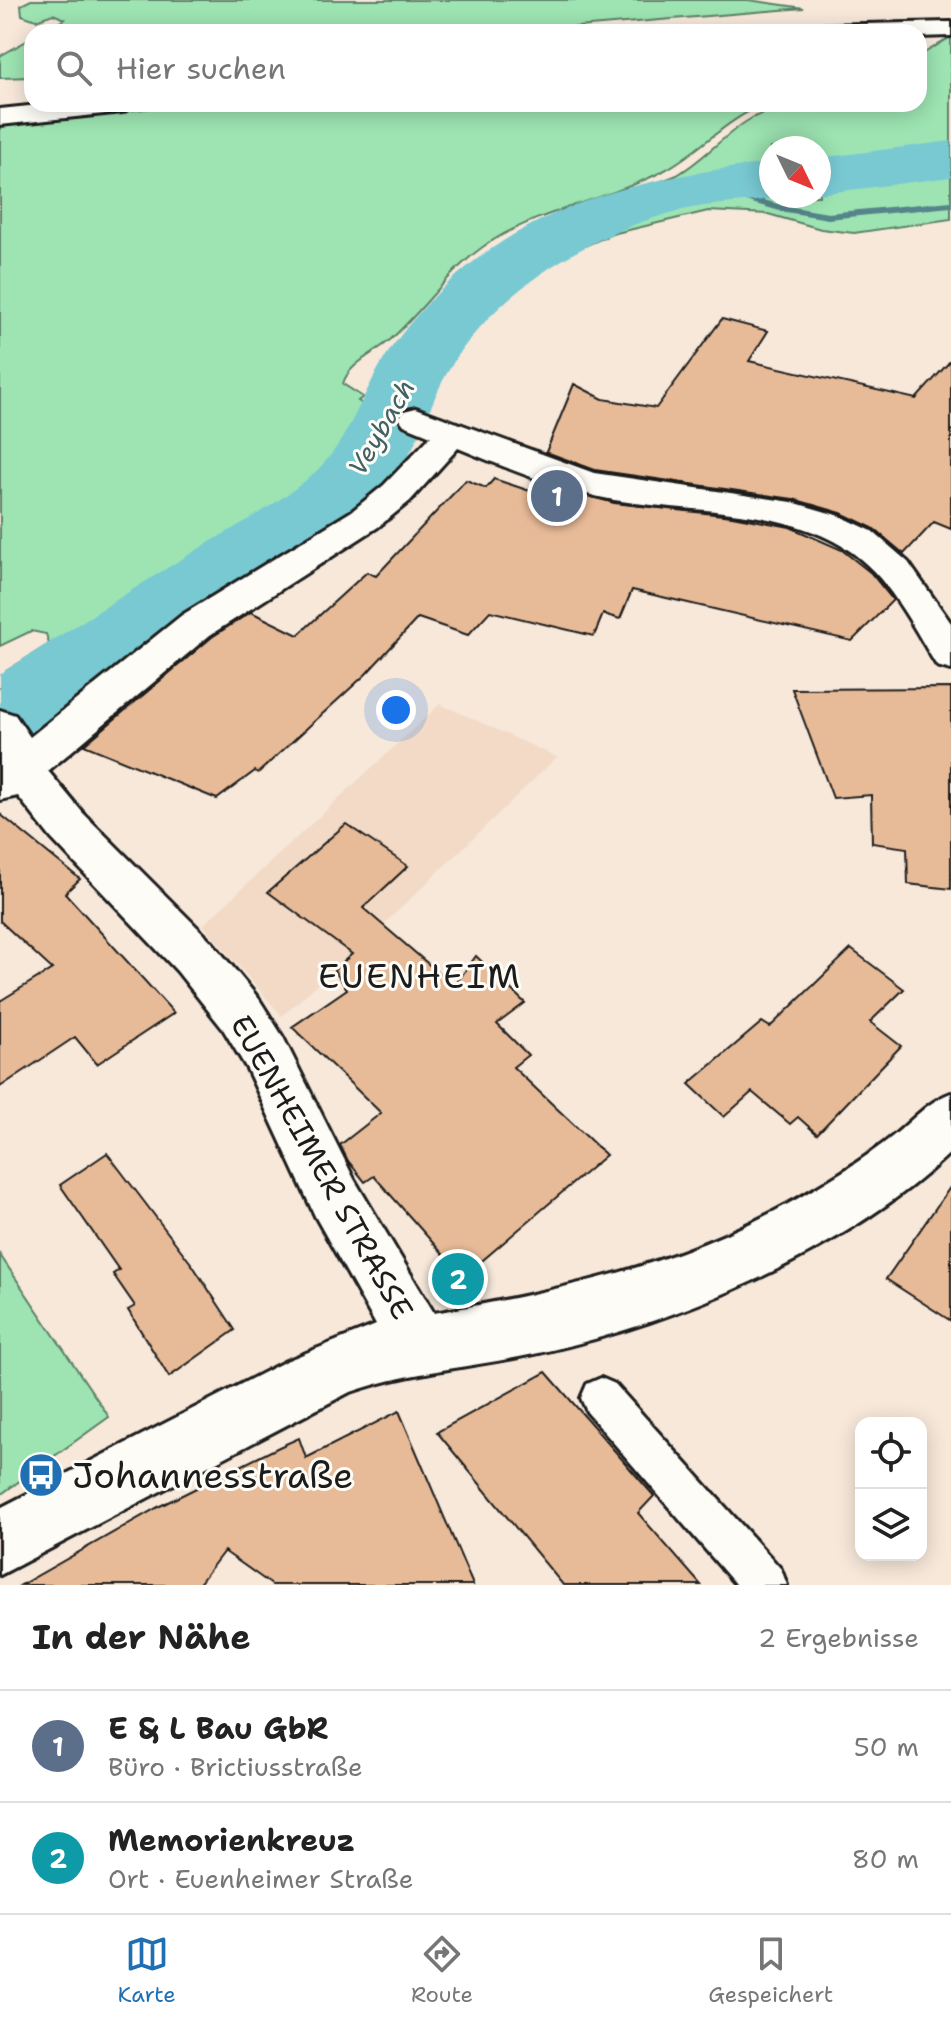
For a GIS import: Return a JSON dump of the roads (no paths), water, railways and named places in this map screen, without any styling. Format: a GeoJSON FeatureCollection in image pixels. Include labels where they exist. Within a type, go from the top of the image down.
{"type":"FeatureCollection","features":[{"type":"Feature","properties":{"kind":"street"},"geometry":{"type":"LineString","coordinates":[[927,30],[951,29]]}},
{"type":"Feature","properties":{"kind":"street"},"geometry":{"type":"LineString","coordinates":[[0,117],[47,112]]}},
{"type":"Feature","properties":{"kind":"street"},"geometry":{"type":"LineString","coordinates":[[416,418],[609,488],[739,502],[804,518],[844,534],[885,560],[951,656]]}},
{"type":"Feature","properties":{"kind":"street"},"geometry":{"type":"LineString","coordinates":[[9,756],[196,625],[365,519],[397,493],[453,433]]}},
{"type":"Feature","properties":{"kind":"street","name":"EUENHEIMER STRASSE"},"geometry":{"type":"LineString","coordinates":[[9,756],[43,798],[181,939],[242,1015],[287,1092],[321,1174],[420,1345],[605,1309],[674,1285],[832,1208],[883,1177],[928,1142],[951,1117]]}},
{"type":"Feature","properties":{"kind":"street"},"geometry":{"type":"LineString","coordinates":[[0,1543],[161,1455],[345,1365],[420,1345]]}},
{"type":"Feature","properties":{"kind":"lane"},"geometry":{"type":"LineString","coordinates":[[601,1398],[765,1585]]}},
{"type":"Feature","properties":{"kind":"waterway","name":"Veybach"},"geometry":{"type":"LineString","coordinates":[[831,174],[951,159]]}},
{"type":"Feature","properties":{"kind":"waterway","name":"Veybach"},"geometry":{"type":"LineString","coordinates":[[0,719],[297,525],[342,491],[366,462],[408,377],[442,330],[468,301],[528,254],[561,235],[632,205],[682,191],[759,182]]}},
{"type":"Feature","properties":{"kind":"waterway"},"geometry":{"type":"LineString","coordinates":[[710,188],[780,208],[828,216],[951,204]]}},
{"type":"Feature","properties":{"kind":"place","name":"E & L Bau GbR"},"geometry":{"type":"Point","coordinates":[557,496]}},
{"type":"Feature","properties":{"kind":"place","name":"Memorienkreuz"},"geometry":{"type":"Point","coordinates":[458,1279]}},
{"type":"Feature","properties":{"kind":"place","name":"Johannesstraße"},"geometry":{"type":"Point","coordinates":[41,1475]}},
{"type":"Feature","properties":{"kind":"district","name":"EUENHEIM"},"geometry":{"type":"Point","coordinates":[420,976]}}]}
